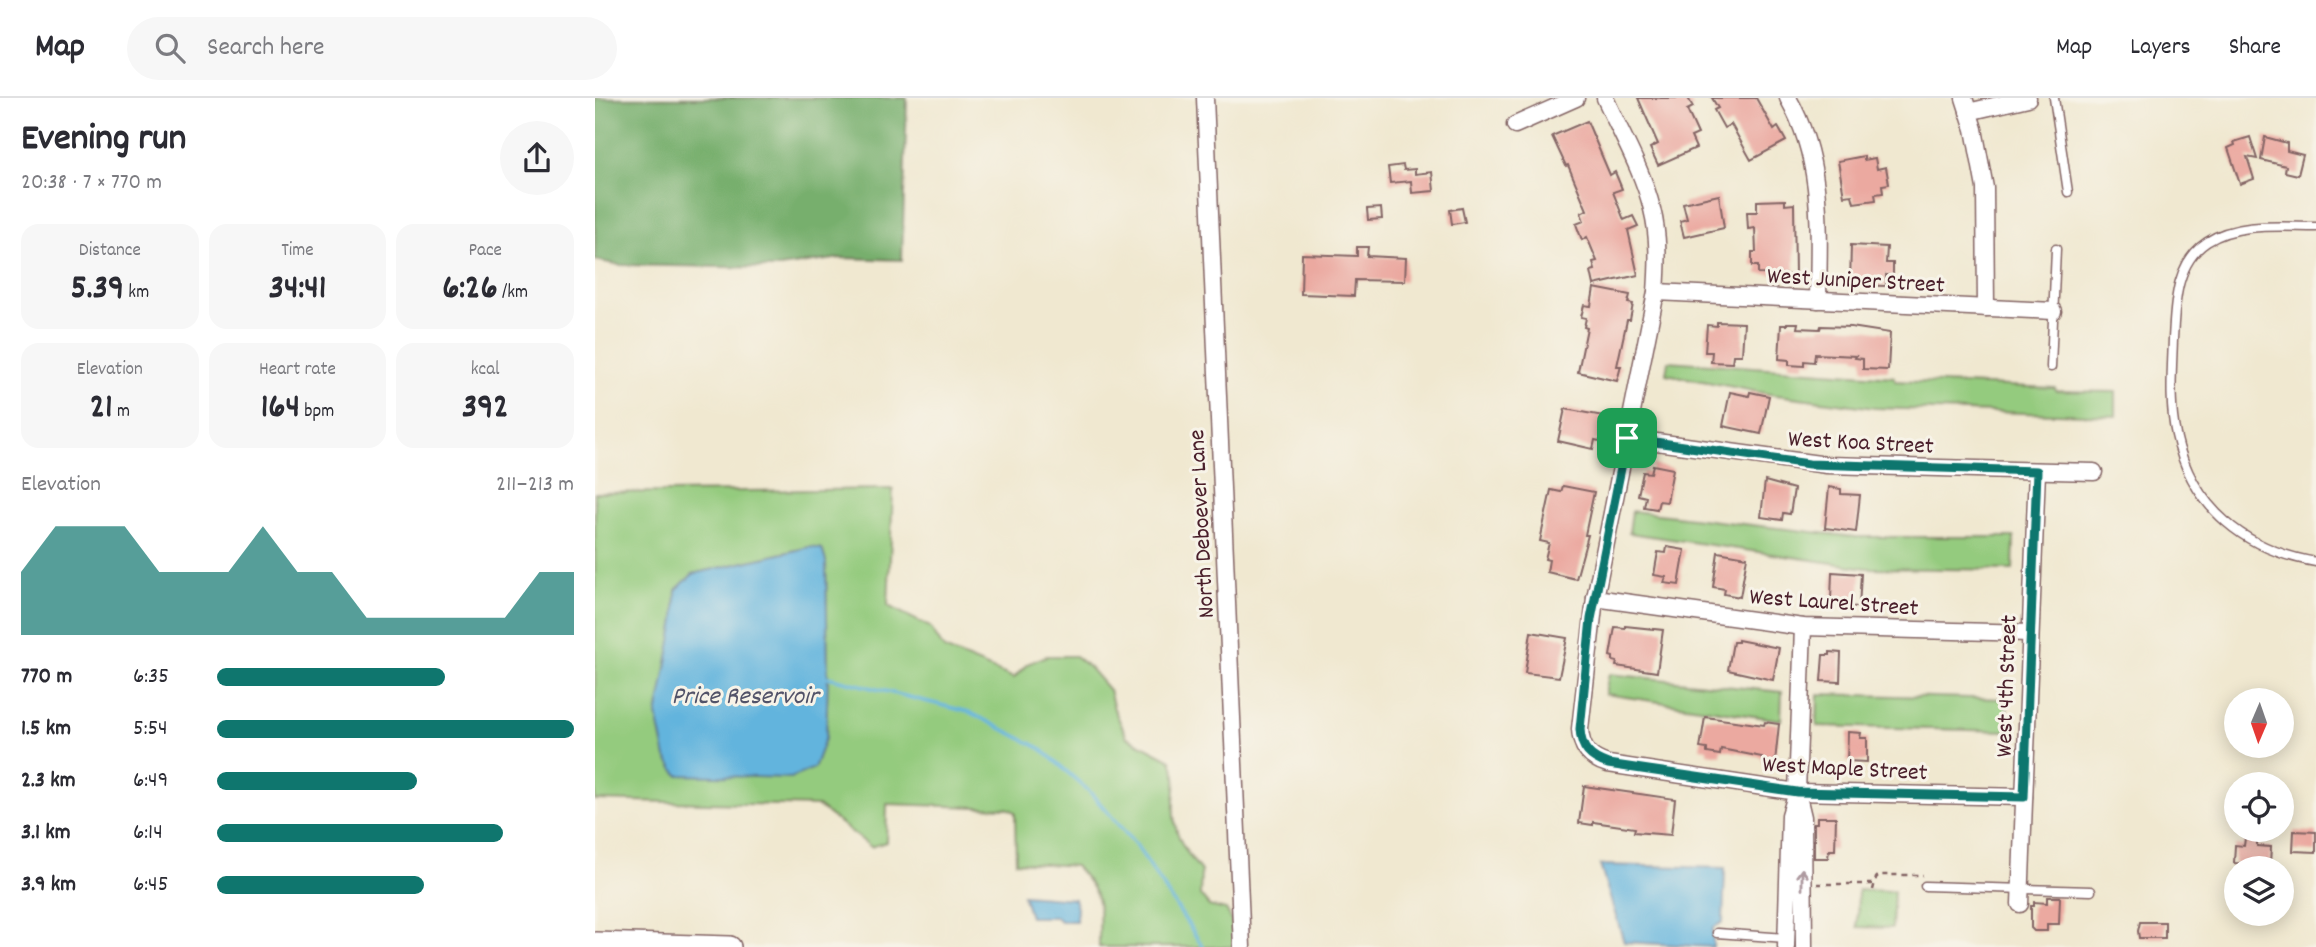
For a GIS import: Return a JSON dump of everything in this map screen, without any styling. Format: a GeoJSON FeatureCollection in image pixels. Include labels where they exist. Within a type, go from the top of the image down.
{"type":"FeatureCollection","features":[{"type":"Feature","properties":{"kind":"street","name":"North Deboever Lane"},"geometry":{"type":"LineString","coordinates":[[1205,98],[1242,947]]}},
{"type":"Feature","properties":{"kind":"street"},"geometry":{"type":"LineString","coordinates":[[1515,125],[1576,98]]}},
{"type":"Feature","properties":{"kind":"street"},"geometry":{"type":"LineString","coordinates":[[1595,598],[1656,292],[1657,237],[1653,210],[1605,98]]}},
{"type":"Feature","properties":{"kind":"street"},"geometry":{"type":"LineString","coordinates":[[1788,98],[1808,145],[1817,181],[1818,300]]}},
{"type":"Feature","properties":{"kind":"street"},"geometry":{"type":"LineString","coordinates":[[1986,308],[1985,188],[1966,105],[2028,98]]}},
{"type":"Feature","properties":{"kind":"street","name":"West Juniper Street"},"geometry":{"type":"LineString","coordinates":[[1656,292],[2053,311]]}},
{"type":"Feature","properties":{"kind":"street","name":"West Koa Street"},"geometry":{"type":"LineString","coordinates":[[1627,438],[1809,464],[2094,472]]}},
{"type":"Feature","properties":{"kind":"street","name":"West 4th Street"},"geometry":{"type":"LineString","coordinates":[[2020,896],[2037,471]]}},
{"type":"Feature","properties":{"kind":"street","name":"West Laurel Street"},"geometry":{"type":"LineString","coordinates":[[1595,598],[1803,627],[2030,634]]}},
{"type":"Feature","properties":{"kind":"street","name":"West Maple Street"},"geometry":{"type":"LineString","coordinates":[[1595,598],[1580,729],[1586,751],[1595,760],[1797,792],[2024,797]]}},
{"type":"Feature","properties":{"kind":"street"},"geometry":{"type":"LineString","coordinates":[[1786,942],[1790,815],[1797,792],[1803,627]]}},
{"type":"Feature","properties":{"kind":"street"},"geometry":{"type":"LineString","coordinates":[[1797,792],[1803,817],[1804,947]]}},
{"type":"Feature","properties":{"kind":"street"},"geometry":{"type":"LineString","coordinates":[[595,943],[730,947]]}},
{"type":"Feature","properties":{"kind":"lane"},"geometry":{"type":"LineString","coordinates":[[2054,98],[2068,192]]}},
{"type":"Feature","properties":{"kind":"lane"},"geometry":{"type":"LineString","coordinates":[[2316,228],[2243,229],[2205,243],[2192,255],[2182,274],[2177,292],[2172,368],[2175,432],[2190,475],[2205,499],[2229,525],[2255,544],[2288,557],[2316,562]]}},
{"type":"Feature","properties":{"kind":"lane"},"geometry":{"type":"LineString","coordinates":[[2051,367],[2056,249]]}},
{"type":"Feature","properties":{"kind":"lane"},"geometry":{"type":"LineString","coordinates":[[1925,886],[2020,896],[2091,891]]}},
{"type":"Feature","properties":{"kind":"lane"},"geometry":{"type":"LineString","coordinates":[[1717,933],[1786,942]]}},
{"type":"Feature","properties":{"kind":"path"},"geometry":{"type":"LineString","coordinates":[[1802,884],[1873,884]]}},
{"type":"Feature","properties":{"kind":"green space"},"geometry":{"type":"Polygon","coordinates":[[[595,98],[907,98],[902,260],[841,258],[773,268],[619,265],[595,260],[595,98]]]}},
{"type":"Feature","properties":{"kind":"green space"},"geometry":{"type":"Polygon","coordinates":[[[1668,361],[1895,377],[1895,381],[2116,392],[2116,416],[1875,408],[1769,394],[1666,374],[1668,361]]]}},
{"type":"Feature","properties":{"kind":"green space"},"geometry":{"type":"Polygon","coordinates":[[[893,489],[888,606],[930,627],[944,649],[1014,678],[1027,664],[1046,656],[1075,656],[1090,668],[1109,690],[1114,709],[1127,737],[1171,760],[1175,776],[1174,808],[1177,832],[1201,871],[1200,895],[1209,906],[1226,910],[1231,919],[1234,947],[1099,947],[1098,903],[1091,886],[1075,866],[1016,862],[1015,812],[1007,808],[887,804],[886,842],[871,847],[818,806],[595,800],[595,493],[893,489]],[[809,547],[693,574],[676,590],[675,620],[814,768],[826,736],[826,562],[822,549],[809,547]]]}},
{"type":"Feature","properties":{"kind":"green space"},"geometry":{"type":"Polygon","coordinates":[[[1632,511],[1855,537],[2014,537],[2013,570],[1867,568],[1629,533],[1632,511]]]}},
{"type":"Feature","properties":{"kind":"green space"},"geometry":{"type":"Polygon","coordinates":[[[1609,674],[1782,692],[1781,720],[1605,694],[1609,674]]]}},
{"type":"Feature","properties":{"kind":"green space"},"geometry":{"type":"Polygon","coordinates":[[[1818,694],[2007,699],[2007,731],[1817,726],[1818,694]]]}},
{"type":"Feature","properties":{"kind":"green space"},"geometry":{"type":"Polygon","coordinates":[[[1858,890],[1894,891],[1892,928],[1857,927],[1858,890]]]}},
{"type":"Feature","properties":{"kind":"water","name":"Price Reservoir"},"geometry":{"type":"Polygon","coordinates":[[[810,547],[822,549],[826,562],[826,736],[814,768],[791,778],[678,775],[666,758],[657,715],[675,620],[676,590],[693,574],[810,547]]]}},
{"type":"Feature","properties":{"kind":"water"},"geometry":{"type":"Polygon","coordinates":[[[1600,865],[1725,868],[1723,922],[1713,928],[1713,947],[1624,942],[1600,865]]]}},
{"type":"Feature","properties":{"kind":"water"},"geometry":{"type":"Polygon","coordinates":[[[1023,895],[1074,899],[1077,908],[1076,921],[1060,921],[1056,917],[1030,917],[1023,895]]]}},
{"type":"Feature","properties":{"kind":"building"},"geometry":{"type":"Polygon","coordinates":[[[1638,98],[1688,98],[1693,107],[1687,110],[1698,134],[1691,137],[1696,148],[1658,165],[1650,148],[1658,144],[1638,98]]]}},
{"type":"Feature","properties":{"kind":"building"},"geometry":{"type":"Polygon","coordinates":[[[1712,98],[1756,98],[1774,130],[1778,127],[1786,141],[1751,160],[1731,124],[1724,128],[1714,110],[1718,108],[1712,98]]]}},
{"type":"Feature","properties":{"kind":"building"},"geometry":{"type":"Polygon","coordinates":[[[1587,121],[1610,175],[1615,172],[1622,189],[1613,192],[1624,220],[1633,216],[1638,226],[1628,230],[1638,275],[1594,285],[1591,271],[1595,270],[1593,262],[1597,261],[1587,237],[1582,240],[1576,224],[1584,221],[1581,213],[1587,210],[1552,136],[1587,121]]]}},
{"type":"Feature","properties":{"kind":"building"},"geometry":{"type":"Polygon","coordinates":[[[2250,137],[2257,159],[2247,157],[2254,179],[2240,184],[2228,148],[2235,145],[2234,142],[2250,137]]]}},
{"type":"Feature","properties":{"kind":"building"},"geometry":{"type":"Polygon","coordinates":[[[2265,137],[2287,143],[2287,151],[2303,155],[2298,175],[2285,172],[2286,166],[2261,160],[2265,137]]]}},
{"type":"Feature","properties":{"kind":"building"},"geometry":{"type":"Polygon","coordinates":[[[1864,156],[1864,160],[1875,158],[1877,169],[1886,167],[1889,184],[1882,185],[1883,193],[1875,194],[1876,200],[1854,203],[1852,195],[1844,196],[1838,161],[1864,156]]]}},
{"type":"Feature","properties":{"kind":"building"},"geometry":{"type":"Polygon","coordinates":[[[1403,165],[1404,170],[1415,169],[1415,174],[1432,172],[1434,191],[1412,193],[1411,181],[1390,183],[1388,167],[1403,165]]]}},
{"type":"Feature","properties":{"kind":"building"},"geometry":{"type":"Polygon","coordinates":[[[1719,195],[1724,228],[1684,237],[1680,221],[1687,219],[1683,203],[1719,195]]]}},
{"type":"Feature","properties":{"kind":"building"},"geometry":{"type":"Polygon","coordinates":[[[1785,200],[1785,205],[1794,204],[1795,275],[1758,274],[1758,266],[1752,266],[1752,252],[1756,252],[1755,228],[1748,229],[1747,212],[1757,212],[1757,201],[1785,200]]]}},
{"type":"Feature","properties":{"kind":"building"},"geometry":{"type":"Polygon","coordinates":[[[1381,208],[1382,219],[1368,220],[1367,209],[1381,208]]]}},
{"type":"Feature","properties":{"kind":"building"},"geometry":{"type":"Polygon","coordinates":[[[1462,208],[1465,222],[1452,224],[1450,210],[1462,208]]]}},
{"type":"Feature","properties":{"kind":"building"},"geometry":{"type":"Polygon","coordinates":[[[1851,245],[1887,247],[1886,263],[1893,263],[1893,276],[1886,275],[1886,286],[1850,285],[1851,245]]]}},
{"type":"Feature","properties":{"kind":"building"},"geometry":{"type":"Polygon","coordinates":[[[1357,247],[1368,247],[1367,256],[1406,258],[1405,281],[1355,280],[1354,296],[1301,294],[1302,254],[1357,256],[1357,247]]]}},
{"type":"Feature","properties":{"kind":"building"},"geometry":{"type":"Polygon","coordinates":[[[1594,288],[1630,295],[1628,303],[1633,304],[1617,366],[1621,366],[1617,381],[1578,372],[1587,328],[1584,327],[1586,318],[1581,317],[1584,305],[1591,306],[1594,288]]]}},
{"type":"Feature","properties":{"kind":"building"},"geometry":{"type":"Polygon","coordinates":[[[1717,322],[1744,323],[1742,355],[1733,355],[1732,363],[1711,362],[1712,352],[1705,352],[1707,325],[1717,326],[1717,322]]]}},
{"type":"Feature","properties":{"kind":"building"},"geometry":{"type":"Polygon","coordinates":[[[1798,323],[1797,328],[1851,327],[1890,333],[1888,370],[1863,369],[1863,359],[1855,358],[1856,356],[1815,354],[1814,362],[1804,361],[1804,366],[1789,365],[1789,360],[1779,359],[1781,325],[1798,323]]]}},
{"type":"Feature","properties":{"kind":"building"},"geometry":{"type":"Polygon","coordinates":[[[1730,392],[1769,396],[1761,434],[1723,426],[1730,392]]]}},
{"type":"Feature","properties":{"kind":"building"},"geometry":{"type":"Polygon","coordinates":[[[1565,409],[1609,417],[1604,442],[1595,440],[1593,449],[1558,441],[1565,409]]]}},
{"type":"Feature","properties":{"kind":"building"},"geometry":{"type":"Polygon","coordinates":[[[1653,465],[1673,469],[1667,502],[1659,501],[1657,509],[1644,507],[1646,497],[1638,495],[1643,472],[1651,473],[1653,465]]]}},
{"type":"Feature","properties":{"kind":"building"},"geometry":{"type":"Polygon","coordinates":[[[1765,481],[1794,489],[1790,514],[1783,513],[1782,520],[1761,517],[1765,481]]]}},
{"type":"Feature","properties":{"kind":"building"},"geometry":{"type":"Polygon","coordinates":[[[1563,486],[1594,492],[1585,535],[1588,535],[1576,579],[1547,572],[1549,560],[1545,559],[1549,543],[1540,541],[1551,490],[1561,492],[1563,486]]]}},
{"type":"Feature","properties":{"kind":"building"},"geometry":{"type":"Polygon","coordinates":[[[1829,487],[1841,489],[1841,494],[1860,495],[1856,532],[1825,528],[1829,487]]]}},
{"type":"Feature","properties":{"kind":"building"},"geometry":{"type":"Polygon","coordinates":[[[1667,547],[1685,550],[1679,585],[1664,583],[1666,577],[1654,575],[1658,552],[1666,553],[1667,547]]]}},
{"type":"Feature","properties":{"kind":"building"},"geometry":{"type":"Polygon","coordinates":[[[1718,552],[1747,557],[1740,597],[1724,594],[1725,589],[1713,587],[1718,552]]]}},
{"type":"Feature","properties":{"kind":"building"},"geometry":{"type":"Polygon","coordinates":[[[1832,572],[1861,574],[1859,607],[1842,606],[1842,601],[1831,600],[1832,572]]]}},
{"type":"Feature","properties":{"kind":"building"},"geometry":{"type":"Polygon","coordinates":[[[1615,627],[1663,630],[1657,672],[1616,666],[1617,662],[1610,656],[1615,627]]]}},
{"type":"Feature","properties":{"kind":"building"},"geometry":{"type":"Polygon","coordinates":[[[1531,632],[1567,638],[1559,677],[1525,673],[1531,632]]]}},
{"type":"Feature","properties":{"kind":"building"},"geometry":{"type":"Polygon","coordinates":[[[1738,640],[1779,648],[1773,680],[1728,670],[1733,642],[1738,640]]]}},
{"type":"Feature","properties":{"kind":"building"},"geometry":{"type":"Polygon","coordinates":[[[1830,652],[1841,653],[1840,682],[1821,681],[1823,655],[1830,655],[1830,652]]]}},
{"type":"Feature","properties":{"kind":"building"},"geometry":{"type":"Polygon","coordinates":[[[1705,717],[1764,725],[1765,722],[1779,724],[1775,762],[1721,749],[1720,755],[1707,753],[1707,749],[1700,748],[1705,717]]]}},
{"type":"Feature","properties":{"kind":"building"},"geometry":{"type":"Polygon","coordinates":[[[1848,732],[1861,733],[1860,738],[1867,738],[1867,762],[1847,761],[1848,732]]]}},
{"type":"Feature","properties":{"kind":"building"},"geometry":{"type":"Polygon","coordinates":[[[1584,786],[1675,799],[1671,835],[1634,832],[1635,828],[1593,822],[1593,825],[1579,823],[1584,786]]]}},
{"type":"Feature","properties":{"kind":"building"},"geometry":{"type":"Polygon","coordinates":[[[1817,817],[1836,817],[1835,850],[1829,850],[1828,858],[1814,858],[1814,823],[1817,823],[1817,817]]]}},
{"type":"Feature","properties":{"kind":"building"},"geometry":{"type":"Polygon","coordinates":[[[2294,831],[2316,832],[2316,852],[2293,851],[2294,831]]]}},
{"type":"Feature","properties":{"kind":"building"},"geometry":{"type":"Polygon","coordinates":[[[2244,842],[2257,842],[2257,846],[2271,847],[2270,856],[2234,856],[2235,845],[2244,846],[2244,842]]]}},
{"type":"Feature","properties":{"kind":"building"},"geometry":{"type":"Polygon","coordinates":[[[2047,897],[2060,897],[2059,924],[2047,924],[2047,931],[2034,931],[2031,928],[2031,906],[2034,906],[2034,902],[2047,903],[2047,897]]]}},
{"type":"Feature","properties":{"kind":"building"},"geometry":{"type":"Polygon","coordinates":[[[2140,922],[2165,922],[2165,938],[2139,938],[2140,922]]]}},
{"type":"Feature","properties":{"kind":"waterway"},"geometry":{"type":"LineString","coordinates":[[828,677],[969,712],[1040,748],[1090,792],[1136,845],[1203,947]]}},
{"type":"Feature","properties":{"kind":"route"},"geometry":{"type":"LineString","coordinates":[[1627,438],[1809,464],[2037,471],[2024,797],[1797,792],[1595,760],[1586,751],[1580,729],[1591,619],[1627,438]]}}]}
